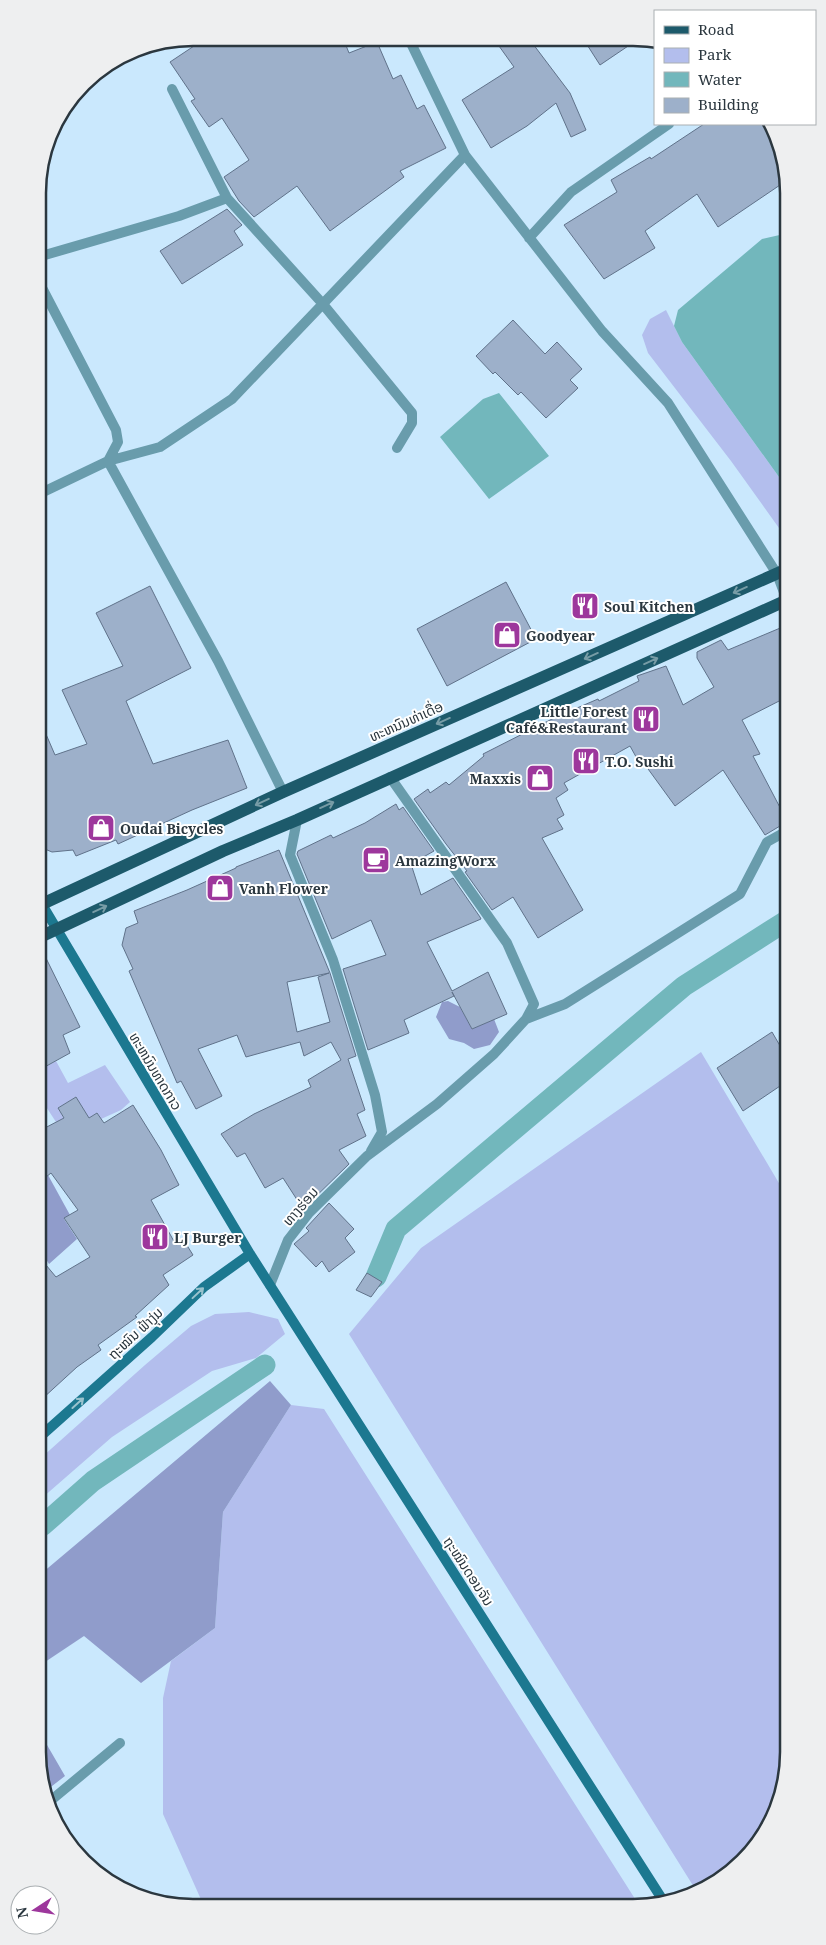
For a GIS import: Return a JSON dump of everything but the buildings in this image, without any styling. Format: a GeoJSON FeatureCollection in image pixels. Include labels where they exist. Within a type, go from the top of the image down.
{"type":"FeatureCollection","features":[{"type":"Feature","properties":{"kind":"main road","name":"ທະຫນົນທ່າເດື່ອ"},"geometry":{"type":"LineString","coordinates":[[47,901],[283,792],[780,573]]}},
{"type":"Feature","properties":{"kind":"main road"},"geometry":{"type":"LineString","coordinates":[[47,934],[223,851],[297,820],[780,603]]}},
{"type":"Feature","properties":{"kind":"street"},"geometry":{"type":"LineString","coordinates":[[413,46],[465,155],[602,331],[668,403],[780,570]]}},
{"type":"Feature","properties":{"kind":"street"},"geometry":{"type":"LineString","coordinates":[[172,89],[227,198],[322,303],[412,413],[412,423],[397,448]]}},
{"type":"Feature","properties":{"kind":"street"},"geometry":{"type":"LineString","coordinates":[[529,238],[571,192],[668,125]]}},
{"type":"Feature","properties":{"kind":"street"},"geometry":{"type":"LineString","coordinates":[[47,490],[108,461],[160,447],[232,399],[465,155]]}},
{"type":"Feature","properties":{"kind":"street"},"geometry":{"type":"LineString","coordinates":[[47,254],[179,216],[227,198]]}},
{"type":"Feature","properties":{"kind":"street"},"geometry":{"type":"LineString","coordinates":[[47,297],[116,430],[118,442],[108,461]]}},
{"type":"Feature","properties":{"kind":"street"},"geometry":{"type":"LineString","coordinates":[[108,461],[218,661],[283,792]]}},
{"type":"Feature","properties":{"kind":"street"},"geometry":{"type":"LineString","coordinates":[[367,1156],[437,1104],[494,1054],[526,1020],[534,1004],[507,942],[390,777]]}},
{"type":"Feature","properties":{"kind":"street"},"geometry":{"type":"LineString","coordinates":[[297,820],[290,855],[333,960],[375,1095],[382,1132],[367,1156]]}},
{"type":"Feature","properties":{"kind":"street"},"geometry":{"type":"LineString","coordinates":[[526,1020],[565,1004],[740,894],[767,842],[780,835]]}},
{"type":"Feature","properties":{"kind":"street","name":"ທະຫນົນທາດກາວ"},"geometry":{"type":"LineString","coordinates":[[47,914],[250,1254]]}},
{"type":"Feature","properties":{"kind":"street","name":"ທາງຮ່ອມ"},"geometry":{"type":"LineString","coordinates":[[270,1285],[288,1240],[309,1213],[367,1156]]}},
{"type":"Feature","properties":{"kind":"street","name":"ຖະໝົນດອນຈັນ"},"geometry":{"type":"LineString","coordinates":[[250,1254],[660,1896]]}},
{"type":"Feature","properties":{"kind":"street","name":"ຖະໝົນ ຟ້າງຸ່ມ"},"geometry":{"type":"LineString","coordinates":[[46,1431],[152,1337],[204,1287],[250,1254]]}},
{"type":"Feature","properties":{"kind":"street"},"geometry":{"type":"LineString","coordinates":[[53,1797],[120,1743]]}},
{"type":"Feature","properties":{"kind":"green space"},"geometry":{"type":"Polygon","coordinates":[[[666,310],[682,342],[780,478],[780,529],[731,461],[648,353],[642,335],[650,319],[666,310]]]}},
{"type":"Feature","properties":{"kind":"green space"},"geometry":{"type":"Polygon","coordinates":[[[701,1052],[779,1184],[779,1762],[777,1781],[765,1817],[749,1841],[730,1862],[698,1884],[693,1886],[349,1334],[421,1248],[701,1052]]]}},
{"type":"Feature","properties":{"kind":"green space"},"geometry":{"type":"Polygon","coordinates":[[[56,1061],[68,1083],[105,1065],[130,1102],[121,1110],[101,1119],[97,1113],[89,1118],[76,1097],[58,1108],[64,1119],[56,1122],[46,1107],[46,1066],[56,1061]]]}},
{"type":"Feature","properties":{"kind":"green space"},"geometry":{"type":"Polygon","coordinates":[[[249,1312],[278,1319],[285,1334],[256,1358],[212,1371],[112,1437],[46,1494],[46,1453],[191,1326],[215,1314],[249,1312]]]}},
{"type":"Feature","properties":{"kind":"green space"},"geometry":{"type":"Polygon","coordinates":[[[291,1405],[324,1409],[635,1899],[201,1899],[163,1814],[163,1698],[171,1661],[215,1628],[223,1512],[291,1405]]]}},
{"type":"Feature","properties":{"kind":"shaded area"},"geometry":{"type":"Polygon","coordinates":[[[448,1001],[460,1007],[472,1029],[494,1019],[499,1032],[490,1045],[474,1049],[464,1043],[449,1039],[436,1017],[442,1002],[448,1001]]]}},
{"type":"Feature","properties":{"kind":"shaded area"},"geometry":{"type":"Polygon","coordinates":[[[48,1175],[70,1215],[64,1219],[77,1239],[49,1264],[46,1260],[46,1176],[48,1175]]]}},
{"type":"Feature","properties":{"kind":"shaded area"},"geometry":{"type":"Polygon","coordinates":[[[270,1381],[291,1405],[223,1512],[215,1628],[141,1683],[84,1636],[46,1661],[46,1570],[270,1381]]]}},
{"type":"Feature","properties":{"kind":"shaded area"},"geometry":{"type":"Polygon","coordinates":[[[46,1743],[65,1776],[51,1787],[46,1743]]]}},
{"type":"Feature","properties":{"kind":"water"},"geometry":{"type":"Polygon","coordinates":[[[780,235],[780,478],[682,342],[674,326],[678,310],[762,239],[780,235]]]}},
{"type":"Feature","properties":{"kind":"water"},"geometry":{"type":"Polygon","coordinates":[[[499,393],[549,456],[489,499],[440,437],[483,399],[499,393]]]}},
{"type":"Feature","properties":{"kind":"waterway"},"geometry":{"type":"LineString","coordinates":[[376,1277],[396,1229],[684,986],[780,925]]}},
{"type":"Feature","properties":{"kind":"waterway"},"geometry":{"type":"LineString","coordinates":[[46,1522],[93,1481],[265,1365]]}},
{"type":"Feature","properties":{"kind":"place","name":"Soul Kitchen"},"geometry":{"type":"Point","coordinates":[585,606]}},
{"type":"Feature","properties":{"kind":"place","name":"Goodyear"},"geometry":{"type":"Point","coordinates":[507,635]}},
{"type":"Feature","properties":{"kind":"place","name":"Little Forest Café&Restaurant"},"geometry":{"type":"Point","coordinates":[646,719]}},
{"type":"Feature","properties":{"kind":"place","name":"T.O. Sushi"},"geometry":{"type":"Point","coordinates":[586,761]}},
{"type":"Feature","properties":{"kind":"place","name":"Maxxis"},"geometry":{"type":"Point","coordinates":[540,778]}},
{"type":"Feature","properties":{"kind":"place","name":"Oudai Bicycles"},"geometry":{"type":"Point","coordinates":[101,828]}},
{"type":"Feature","properties":{"kind":"place","name":"AmazingWorx"},"geometry":{"type":"Point","coordinates":[376,860]}},
{"type":"Feature","properties":{"kind":"place","name":"Vanh Flower"},"geometry":{"type":"Point","coordinates":[220,888]}},
{"type":"Feature","properties":{"kind":"place","name":"LJ Burger"},"geometry":{"type":"Point","coordinates":[155,1237]}}]}
